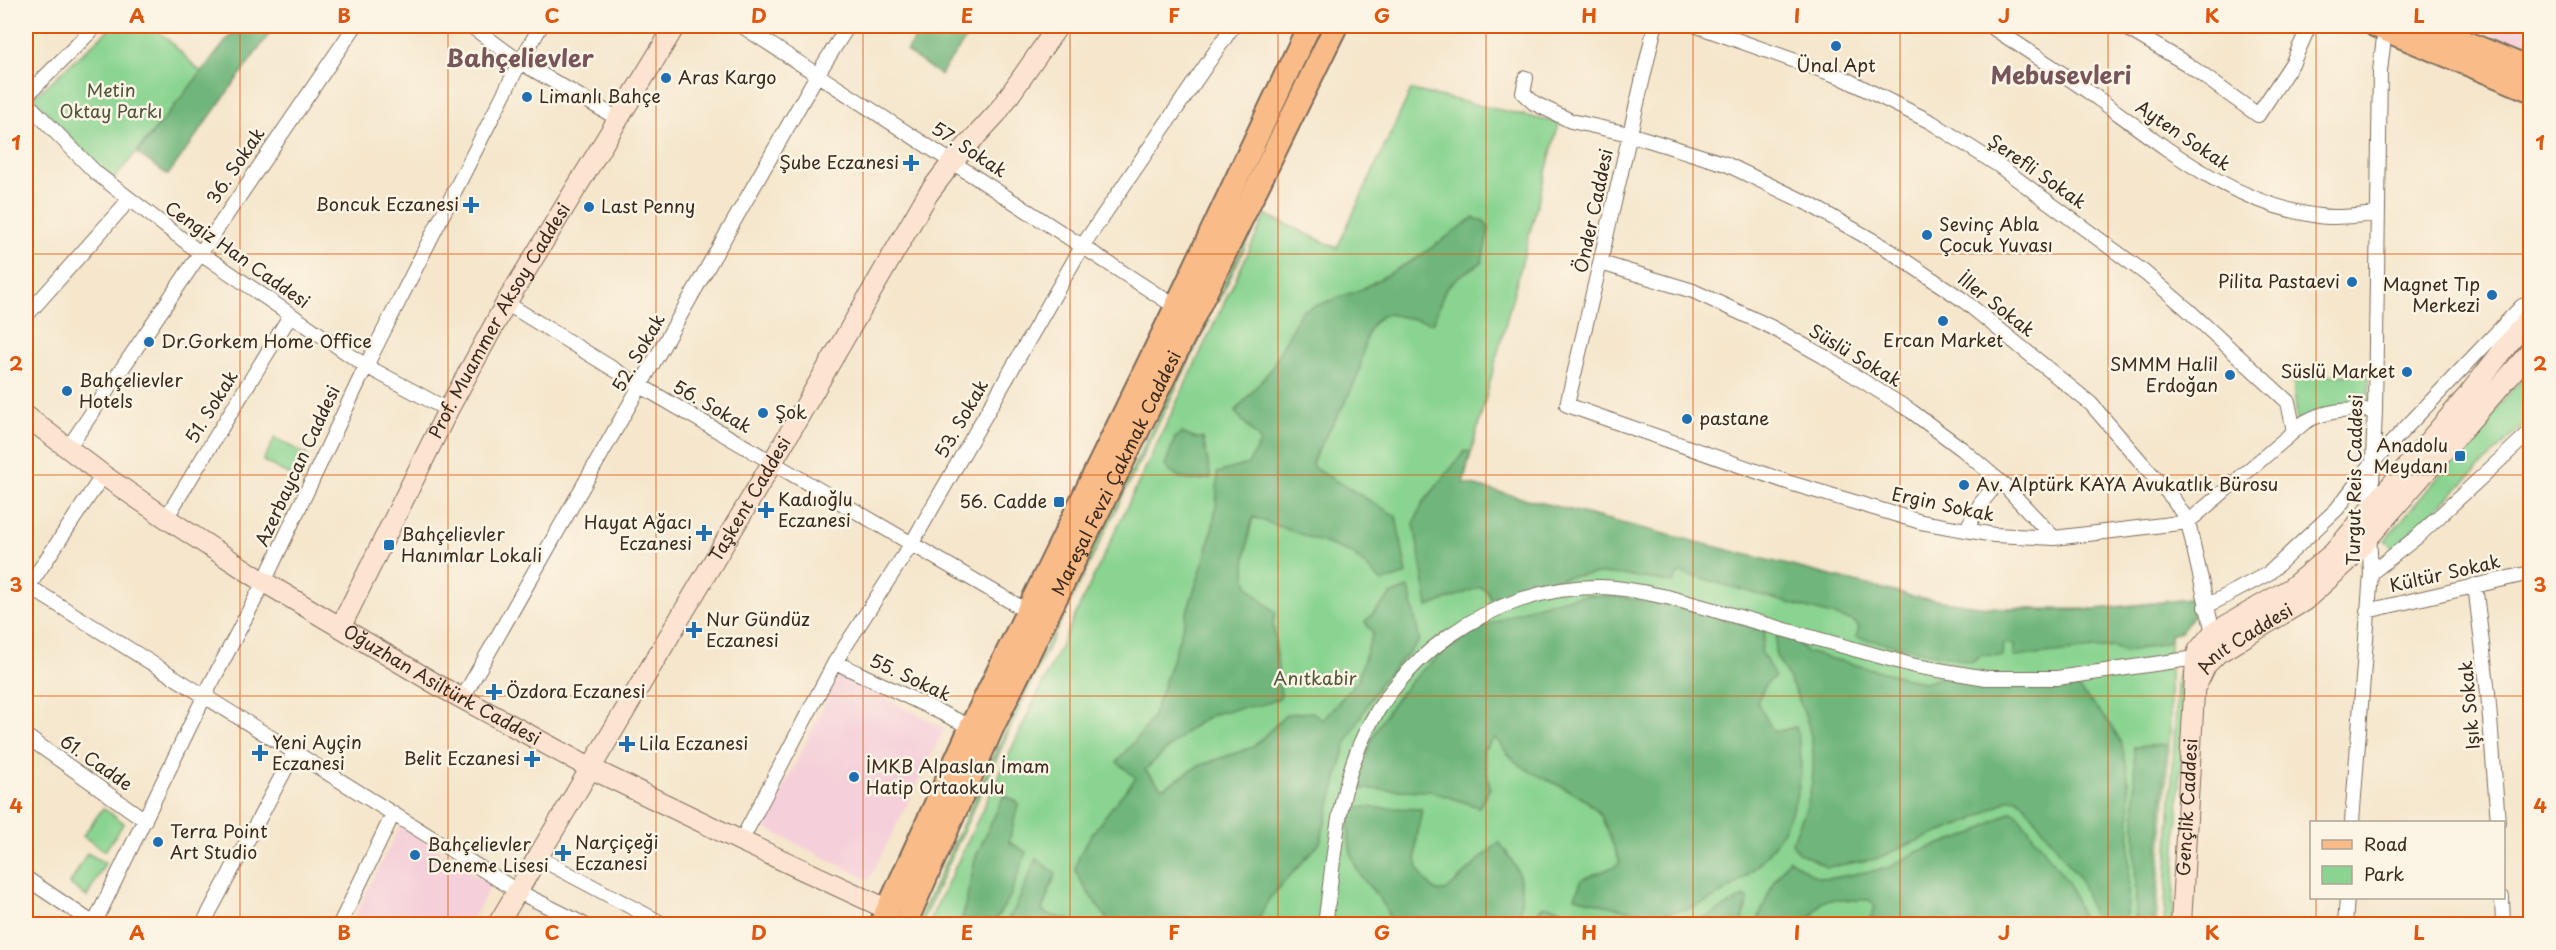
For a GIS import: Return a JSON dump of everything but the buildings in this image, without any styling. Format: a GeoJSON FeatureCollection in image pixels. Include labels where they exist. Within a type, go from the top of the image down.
{"type":"FeatureCollection","features":[{"type":"Feature","properties":{"kind":"main road","name":"Prof. Muammer Aksoy Caddesi"},"geometry":{"type":"LineString","coordinates":[[342,626],[448,410],[506,303],[675,26]]}},
{"type":"Feature","properties":{"kind":"main road","name":"Taşkent Caddesi"},"geometry":{"type":"LineString","coordinates":[[498,924],[772,463],[928,194],[953,161],[997,113],[1058,26]]}},
{"type":"Feature","properties":{"kind":"main road","name":"Mareşal Fevzi Çakmak Caddesi"},"geometry":{"type":"LineString","coordinates":[[884,917],[971,727],[1176,307],[1309,26]]}},
{"type":"Feature","properties":{"kind":"main road","name":"Mareşal Fevzi Çakmak Caddesi"},"geometry":{"type":"LineString","coordinates":[[905,924],[993,726],[1336,26]]}},
{"type":"Feature","properties":{"kind":"main road"},"geometry":{"type":"LineString","coordinates":[[2426,26],[2530,69]]}},
{"type":"Feature","properties":{"kind":"main road"},"geometry":{"type":"LineString","coordinates":[[2380,27],[2530,90]]}},
{"type":"Feature","properties":{"kind":"main road","name":"Anıt Caddesi"},"geometry":{"type":"LineString","coordinates":[[2195,689],[2198,651],[2213,633],[2291,588],[2333,553],[2468,395],[2530,316]]}},
{"type":"Feature","properties":{"kind":"main road","name":"Anıt Caddesi"},"geometry":{"type":"LineString","coordinates":[[2195,689],[2206,665],[2218,653],[2304,602],[2348,562],[2530,352]]}},
{"type":"Feature","properties":{"kind":"main road","name":"Oğuzhan Asiltürk Caddesi"},"geometry":{"type":"LineString","coordinates":[[26,416],[103,475],[264,582],[342,626],[462,699],[590,768],[741,841],[884,917]]}},
{"type":"Feature","properties":{"kind":"main road"},"geometry":{"type":"LineString","coordinates":[[2196,658],[2218,653]]}},
{"type":"Feature","properties":{"kind":"main road","name":"Gençlik Caddesi"},"geometry":{"type":"LineString","coordinates":[[2181,924],[2195,689]]}},
{"type":"Feature","properties":{"kind":"street"},"geometry":{"type":"LineString","coordinates":[[26,96],[96,26]]}},
{"type":"Feature","properties":{"kind":"street","name":"36. Sokak"},"geometry":{"type":"LineString","coordinates":[[68,448],[199,252],[355,26]]}},
{"type":"Feature","properties":{"kind":"street"},"geometry":{"type":"LineString","coordinates":[[471,26],[520,62],[617,118]]}},
{"type":"Feature","properties":{"kind":"street","name":"Azerbaycan Caddesi"},"geometry":{"type":"LineString","coordinates":[[94,924],[204,697],[264,582],[366,366],[520,62],[541,26]]}},
{"type":"Feature","properties":{"kind":"street","name":"57. Sokak"},"geometry":{"type":"LineString","coordinates":[[742,26],[1176,307]]}},
{"type":"Feature","properties":{"kind":"street","name":"52. Sokak"},"geometry":{"type":"LineString","coordinates":[[462,699],[818,75],[849,26]]}},
{"type":"Feature","properties":{"kind":"street","name":"53. Sokak"},"geometry":{"type":"LineString","coordinates":[[741,841],[835,662],[912,543],[1083,245],[1233,26]]}},
{"type":"Feature","properties":{"kind":"street","name":"Önder Caddesi"},"geometry":{"type":"LineString","coordinates":[[1568,405],[1655,26]]}},
{"type":"Feature","properties":{"kind":"street","name":"Şerefli Sokak"},"geometry":{"type":"LineString","coordinates":[[1697,26],[1841,77],[1931,122],[1998,165],[2145,273],[2187,309],[2289,402],[2294,431]]}},
{"type":"Feature","properties":{"kind":"street","name":"Ayten Sokak"},"geometry":{"type":"LineString","coordinates":[[1990,26],[2058,69],[2190,166],[2223,185],[2262,202],[2320,216],[2378,214]]}},
{"type":"Feature","properties":{"kind":"street"},"geometry":{"type":"LineString","coordinates":[[2123,26],[2187,64],[2258,115],[2293,62],[2309,26]]}},
{"type":"Feature","properties":{"kind":"street","name":"Turgut Reis Caddesi"},"geometry":{"type":"LineString","coordinates":[[2352,821],[2371,573],[2369,538],[2374,460],[2380,27]]}},
{"type":"Feature","properties":{"kind":"street","name":"İller Sokak"},"geometry":{"type":"LineString","coordinates":[[1526,78],[1523,93],[1533,103],[1571,122],[1629,134],[1726,164],[1809,204],[1927,275],[1963,300],[2091,404],[2174,500],[2188,522],[2199,564],[2205,607],[2213,633]]}},
{"type":"Feature","properties":{"kind":"street","name":"Cengiz Han Caddesi"},"geometry":{"type":"LineString","coordinates":[[26,102],[96,173],[199,252],[366,366],[448,410]]}},
{"type":"Feature","properties":{"kind":"street"},"geometry":{"type":"LineString","coordinates":[[26,316],[129,200]]}},
{"type":"Feature","properties":{"kind":"street","name":"Süslü Sokak"},"geometry":{"type":"LineString","coordinates":[[1601,263],[1693,291],[1771,327],[1823,356],[1911,411],[1962,449],[2000,481],[2054,538]]}},
{"type":"Feature","properties":{"kind":"street","name":"56. Sokak"},"geometry":{"type":"LineString","coordinates":[[506,303],[641,386],[1027,611]]}},
{"type":"Feature","properties":{"kind":"street"},"geometry":{"type":"LineString","coordinates":[[2205,607],[2269,573],[2337,509],[2374,460],[2522,306],[2530,308]]}},
{"type":"Feature","properties":{"kind":"street","name":"51. Sokak"},"geometry":{"type":"LineString","coordinates":[[166,518],[290,316]]}},
{"type":"Feature","properties":{"kind":"street","name":"Ergin Sokak"},"geometry":{"type":"LineString","coordinates":[[1568,405],[1790,483],[1921,522],[1994,535],[2054,538],[2188,522]]}},
{"type":"Feature","properties":{"kind":"street"},"geometry":{"type":"LineString","coordinates":[[2188,522],[2294,431],[2321,413],[2375,410]]}},
{"type":"Feature","properties":{"kind":"street"},"geometry":{"type":"LineString","coordinates":[[2371,573],[2417,537],[2530,432]]}},
{"type":"Feature","properties":{"kind":"street"},"geometry":{"type":"LineString","coordinates":[[103,475],[27,588],[517,891],[583,924]]}},
{"type":"Feature","properties":{"kind":"street"},"geometry":{"type":"LineString","coordinates":[[1966,530],[1981,503],[2000,481]]}},
{"type":"Feature","properties":{"kind":"street","name":"Kültür Sokak"},"geometry":{"type":"LineString","coordinates":[[2367,611],[2530,573]]}},
{"type":"Feature","properties":{"kind":"street","name":"Işık Sokak"},"geometry":{"type":"LineString","coordinates":[[2475,585],[2488,693],[2498,821]]}},
{"type":"Feature","properties":{"kind":"street"},"geometry":{"type":"LineString","coordinates":[[1325,924],[1342,799],[1353,763],[1373,718],[1401,678],[1428,651],[1481,616],[1528,598],[1586,587],[1633,590],[1667,597],[1916,666],[1986,678],[2057,678],[2196,658]]}},
{"type":"Feature","properties":{"kind":"street","name":"55. Sokak"},"geometry":{"type":"LineString","coordinates":[[835,662],[971,727]]}},
{"type":"Feature","properties":{"kind":"street","name":"61. Cadde"},"geometry":{"type":"LineString","coordinates":[[26,736],[145,820]]}},
{"type":"Feature","properties":{"kind":"street"},"geometry":{"type":"LineString","coordinates":[[203,924],[294,753]]}},
{"type":"Feature","properties":{"kind":"street"},"geometry":{"type":"LineString","coordinates":[[340,924],[393,814]]}},
{"type":"Feature","properties":{"kind":"street"},"geometry":{"type":"LineString","coordinates":[[537,857],[663,924]]}},
{"type":"Feature","properties":{"kind":"street"},"geometry":{"type":"LineString","coordinates":[[26,878],[94,924]]}},
{"type":"Feature","properties":{"kind":"street"},"geometry":{"type":"LineString","coordinates":[[2345,924],[2347,899]]}},
{"type":"Feature","properties":{"kind":"street"},"geometry":{"type":"LineString","coordinates":[[2502,899],[2504,924]]}},
{"type":"Feature","properties":{"kind":"shaded area"},"geometry":{"type":"Polygon","coordinates":[[[2470,26],[2526,26],[2529,50],[2470,26]]]}},
{"type":"Feature","properties":{"kind":"shaded area","name":"İMKB Alpaslan İmam Hatip Ortaokulu"},"geometry":{"type":"Polygon","coordinates":[[[839,675],[945,728],[869,880],[764,827],[839,675]]]}},
{"type":"Feature","properties":{"kind":"shaded area","name":"Bahçelievler Deneme Lisesi"},"geometry":{"type":"Polygon","coordinates":[[[400,826],[491,885],[470,924],[350,924],[400,826]]]}},
{"type":"Feature","properties":{"kind":"green space","name":"Metin Oktay Parkı"},"geometry":{"type":"Polygon","coordinates":[[[113,26],[154,26],[202,73],[114,179],[89,158],[33,98],[113,26]]]}},
{"type":"Feature","properties":{"kind":"green space"},"geometry":{"type":"Polygon","coordinates":[[[238,26],[275,26],[168,175],[137,153],[238,26]]]}},
{"type":"Feature","properties":{"kind":"green space"},"geometry":{"type":"Polygon","coordinates":[[[924,26],[975,26],[940,75],[906,51],[924,26]]]}},
{"type":"Feature","properties":{"kind":"green space","name":"Anıtkabir"},"geometry":{"type":"Polygon","coordinates":[[[1411,90],[1559,123],[1463,483],[1910,596],[1967,606],[2096,609],[2190,599],[2193,616],[2181,632],[2170,635],[2170,733],[2156,924],[928,924],[1266,215],[1337,248],[1411,90]]]}},
{"type":"Feature","properties":{"kind":"green space"},"geometry":{"type":"Polygon","coordinates":[[[1259,211],[1262,213],[1218,302],[1216,301],[1259,211]]]}},
{"type":"Feature","properties":{"kind":"green space"},"geometry":{"type":"Polygon","coordinates":[[[1473,218],[1484,221],[1489,229],[1482,262],[1458,277],[1445,290],[1433,323],[1387,314],[1373,324],[1366,338],[1359,372],[1354,384],[1312,463],[1314,468],[1396,516],[1407,574],[1382,582],[1352,553],[1253,517],[1247,550],[1246,577],[1252,591],[1276,613],[1273,622],[1281,696],[1268,703],[1221,712],[1204,719],[1178,739],[1145,770],[1161,787],[1165,787],[1198,766],[1253,747],[1287,714],[1312,712],[1323,720],[1357,681],[1373,633],[1365,622],[1391,595],[1409,587],[1418,643],[1380,683],[1347,741],[1320,843],[1269,899],[1256,924],[1111,924],[1081,882],[1076,870],[1077,861],[1090,837],[1136,778],[1117,762],[1150,721],[1163,688],[1209,541],[1216,508],[1217,473],[1248,464],[1260,443],[1235,412],[1271,369],[1301,311],[1362,289],[1417,258],[1473,218]]]}},
{"type":"Feature","properties":{"kind":"green space"},"geometry":{"type":"Polygon","coordinates":[[[1205,321],[1209,321],[1034,676],[921,924],[917,924],[1031,675],[1205,321]]]}},
{"type":"Feature","properties":{"kind":"green space"},"geometry":{"type":"Polygon","coordinates":[[[2530,369],[2530,419],[2394,549],[2385,540],[2530,369]]]}},
{"type":"Feature","properties":{"kind":"green space"},"geometry":{"type":"Polygon","coordinates":[[[2369,374],[2369,404],[2297,422],[2293,377],[2369,374]]]}},
{"type":"Feature","properties":{"kind":"green space"},"geometry":{"type":"Polygon","coordinates":[[[1182,433],[1193,438],[1203,438],[1211,478],[1186,480],[1175,475],[1165,466],[1175,438],[1182,433]]]}},
{"type":"Feature","properties":{"kind":"green space"},"geometry":{"type":"Polygon","coordinates":[[[275,438],[307,455],[295,478],[263,461],[275,438]]]}},
{"type":"Feature","properties":{"kind":"green space"},"geometry":{"type":"Polygon","coordinates":[[[1465,451],[1471,452],[1463,483],[1910,596],[2027,610],[2110,608],[2190,599],[2193,616],[2181,632],[2170,635],[2170,642],[2125,652],[2114,647],[2014,657],[2014,644],[2003,644],[2002,656],[1982,655],[1971,662],[1856,637],[1859,627],[1853,621],[1682,573],[1678,574],[1673,583],[1613,574],[1560,578],[1491,599],[1487,591],[1480,587],[1428,607],[1414,523],[1423,503],[1465,451]]]}},
{"type":"Feature","properties":{"kind":"green space"},"geometry":{"type":"Polygon","coordinates":[[[1587,595],[1654,603],[1763,630],[1765,632],[1761,651],[1775,677],[1766,684],[1757,702],[1774,732],[1796,727],[1801,757],[1799,787],[1790,816],[1776,842],[1757,866],[1734,886],[1708,901],[1679,911],[1640,912],[1575,897],[1582,879],[1616,866],[1620,862],[1602,818],[1587,801],[1520,765],[1495,738],[1483,750],[1490,788],[1479,807],[1430,791],[1363,789],[1358,784],[1369,745],[1388,711],[1412,680],[1442,654],[1475,632],[1511,615],[1549,602],[1587,595]]]}},
{"type":"Feature","properties":{"kind":"green space"},"geometry":{"type":"Polygon","coordinates":[[[1777,635],[1798,641],[1806,652],[1926,683],[1938,678],[2016,686],[2070,683],[2077,687],[2109,723],[2124,753],[2130,818],[2128,905],[2123,924],[2096,924],[2080,879],[2024,804],[2017,798],[2009,799],[1973,820],[1876,859],[1827,867],[1798,852],[1792,843],[1807,805],[1812,784],[1812,745],[1803,710],[1776,656],[1777,635]]]}},
{"type":"Feature","properties":{"kind":"green space"},"geometry":{"type":"Polygon","coordinates":[[[2178,671],[2186,671],[2172,924],[2164,924],[2178,671]]]}},
{"type":"Feature","properties":{"kind":"green space"},"geometry":{"type":"Polygon","coordinates":[[[2166,745],[2153,924],[2132,924],[2136,910],[2134,747],[2166,745]]]}},
{"type":"Feature","properties":{"kind":"green space"},"geometry":{"type":"Polygon","coordinates":[[[1004,795],[1017,802],[1018,805],[1009,842],[1026,852],[1010,897],[993,924],[961,924],[976,856],[1004,795]]]}},
{"type":"Feature","properties":{"kind":"green space"},"geometry":{"type":"Polygon","coordinates":[[[1355,807],[1422,809],[1416,843],[1417,864],[1420,873],[1437,891],[1446,891],[1499,842],[1514,863],[1520,880],[1519,924],[1391,924],[1382,902],[1361,876],[1353,861],[1349,828],[1350,812],[1355,807]]]}},
{"type":"Feature","properties":{"kind":"green space"},"geometry":{"type":"Polygon","coordinates":[[[103,808],[124,823],[105,851],[83,836],[103,808]]]}},
{"type":"Feature","properties":{"kind":"green space"},"geometry":{"type":"Polygon","coordinates":[[[2012,811],[2018,815],[2068,882],[2085,924],[1868,924],[1875,907],[1870,900],[1828,900],[1821,902],[1807,924],[1756,924],[1774,881],[1789,859],[1815,876],[1826,879],[1888,868],[1919,851],[1974,833],[2012,811]]]}},
{"type":"Feature","properties":{"kind":"green space"},"geometry":{"type":"Polygon","coordinates":[[[87,853],[105,863],[87,897],[70,884],[87,853]]]}},
{"type":"Feature","properties":{"kind":"green space"},"geometry":{"type":"Polygon","coordinates":[[[1036,859],[1056,873],[1042,910],[1046,914],[1086,924],[1005,924],[1016,907],[1036,859]]]}},
{"type":"Feature","properties":{"kind":"green space"},"geometry":{"type":"Polygon","coordinates":[[[1745,896],[1748,899],[1742,924],[1680,924],[1707,917],[1745,896]]]}},
{"type":"Feature","properties":{"kind":"green space"},"geometry":{"type":"Polygon","coordinates":[[[1543,906],[1610,924],[1533,924],[1537,913],[1543,906]]]}},
{"type":"Feature","properties":{"kind":"place","name":"Ünal Apt"},"geometry":{"type":"Point","coordinates":[1836,46]}},
{"type":"Feature","properties":{"kind":"place","name":"Aras Kargo"},"geometry":{"type":"Point","coordinates":[666,78]}},
{"type":"Feature","properties":{"kind":"place","name":"Limanlı Bahçe"},"geometry":{"type":"Point","coordinates":[527,97]}},
{"type":"Feature","properties":{"kind":"place","name":"Şube Eczanesi"},"geometry":{"type":"Point","coordinates":[911,163]}},
{"type":"Feature","properties":{"kind":"place","name":"Boncuk Eczanesi"},"geometry":{"type":"Point","coordinates":[471,205]}},
{"type":"Feature","properties":{"kind":"place","name":"Last Penny"},"geometry":{"type":"Point","coordinates":[589,207]}},
{"type":"Feature","properties":{"kind":"place","name":"Sevinç Abla Çocuk Yuvası"},"geometry":{"type":"Point","coordinates":[1927,235]}},
{"type":"Feature","properties":{"kind":"place","name":"Pilita Pastaevi"},"geometry":{"type":"Point","coordinates":[2352,282]}},
{"type":"Feature","properties":{"kind":"place","name":"Magnet Tıp Merkezi"},"geometry":{"type":"Point","coordinates":[2492,295]}},
{"type":"Feature","properties":{"kind":"place","name":"Ercan Market"},"geometry":{"type":"Point","coordinates":[1943,321]}},
{"type":"Feature","properties":{"kind":"place","name":"Dr.Gorkem Home Office"},"geometry":{"type":"Point","coordinates":[149,342]}},
{"type":"Feature","properties":{"kind":"place","name":"Süslü Market"},"geometry":{"type":"Point","coordinates":[2407,372]}},
{"type":"Feature","properties":{"kind":"place","name":"SMMM Halil Erdoğan"},"geometry":{"type":"Point","coordinates":[2230,375]}},
{"type":"Feature","properties":{"kind":"place","name":"Bahçelievler Hotels"},"geometry":{"type":"Point","coordinates":[67,391]}},
{"type":"Feature","properties":{"kind":"place","name":"Şok"},"geometry":{"type":"Point","coordinates":[763,413]}},
{"type":"Feature","properties":{"kind":"place","name":"pastane"},"geometry":{"type":"Point","coordinates":[1687,419]}},
{"type":"Feature","properties":{"kind":"place","name":"Anadolu Meydanı"},"geometry":{"type":"Point","coordinates":[2460,456]}},
{"type":"Feature","properties":{"kind":"place","name":"Av. Alptürk KAYA Avukatlık Bürosu"},"geometry":{"type":"Point","coordinates":[1964,485]}},
{"type":"Feature","properties":{"kind":"place","name":"56. Cadde"},"geometry":{"type":"Point","coordinates":[1059,502]}},
{"type":"Feature","properties":{"kind":"place","name":"Kadıoğlu Eczanesi"},"geometry":{"type":"Point","coordinates":[766,510]}},
{"type":"Feature","properties":{"kind":"place","name":"Hayat Ağacı Eczanesi"},"geometry":{"type":"Point","coordinates":[704,533]}},
{"type":"Feature","properties":{"kind":"place","name":"Bahçelievler Hanımlar Lokali"},"geometry":{"type":"Point","coordinates":[389,545]}},
{"type":"Feature","properties":{"kind":"place","name":"Nur Gündüz Eczanesi"},"geometry":{"type":"Point","coordinates":[694,630]}},
{"type":"Feature","properties":{"kind":"place","name":"Özdora Eczanesi"},"geometry":{"type":"Point","coordinates":[494,692]}},
{"type":"Feature","properties":{"kind":"place","name":"Lila Eczanesi"},"geometry":{"type":"Point","coordinates":[627,744]}},
{"type":"Feature","properties":{"kind":"place","name":"Yeni Ayçin Eczanesi"},"geometry":{"type":"Point","coordinates":[260,753]}},
{"type":"Feature","properties":{"kind":"place","name":"Belit Eczanesi"},"geometry":{"type":"Point","coordinates":[532,759]}},
{"type":"Feature","properties":{"kind":"place","name":"İMKB Alpaslan İmam Hatip Ortaokulu"},"geometry":{"type":"Point","coordinates":[854,777]}},
{"type":"Feature","properties":{"kind":"place","name":"Terra Point Art Studio"},"geometry":{"type":"Point","coordinates":[158,842]}},
{"type":"Feature","properties":{"kind":"place","name":"Narçiçeği Eczanesi"},"geometry":{"type":"Point","coordinates":[563,853]}},
{"type":"Feature","properties":{"kind":"place","name":"Bahçelievler Deneme Lisesi"},"geometry":{"type":"Point","coordinates":[415,855]}},
{"type":"Feature","properties":{"kind":"district","name":"Bahçelievler"},"geometry":{"type":"Point","coordinates":[520,59]}},
{"type":"Feature","properties":{"kind":"district","name":"Mebusevleri"},"geometry":{"type":"Point","coordinates":[2061,76]}}]}
